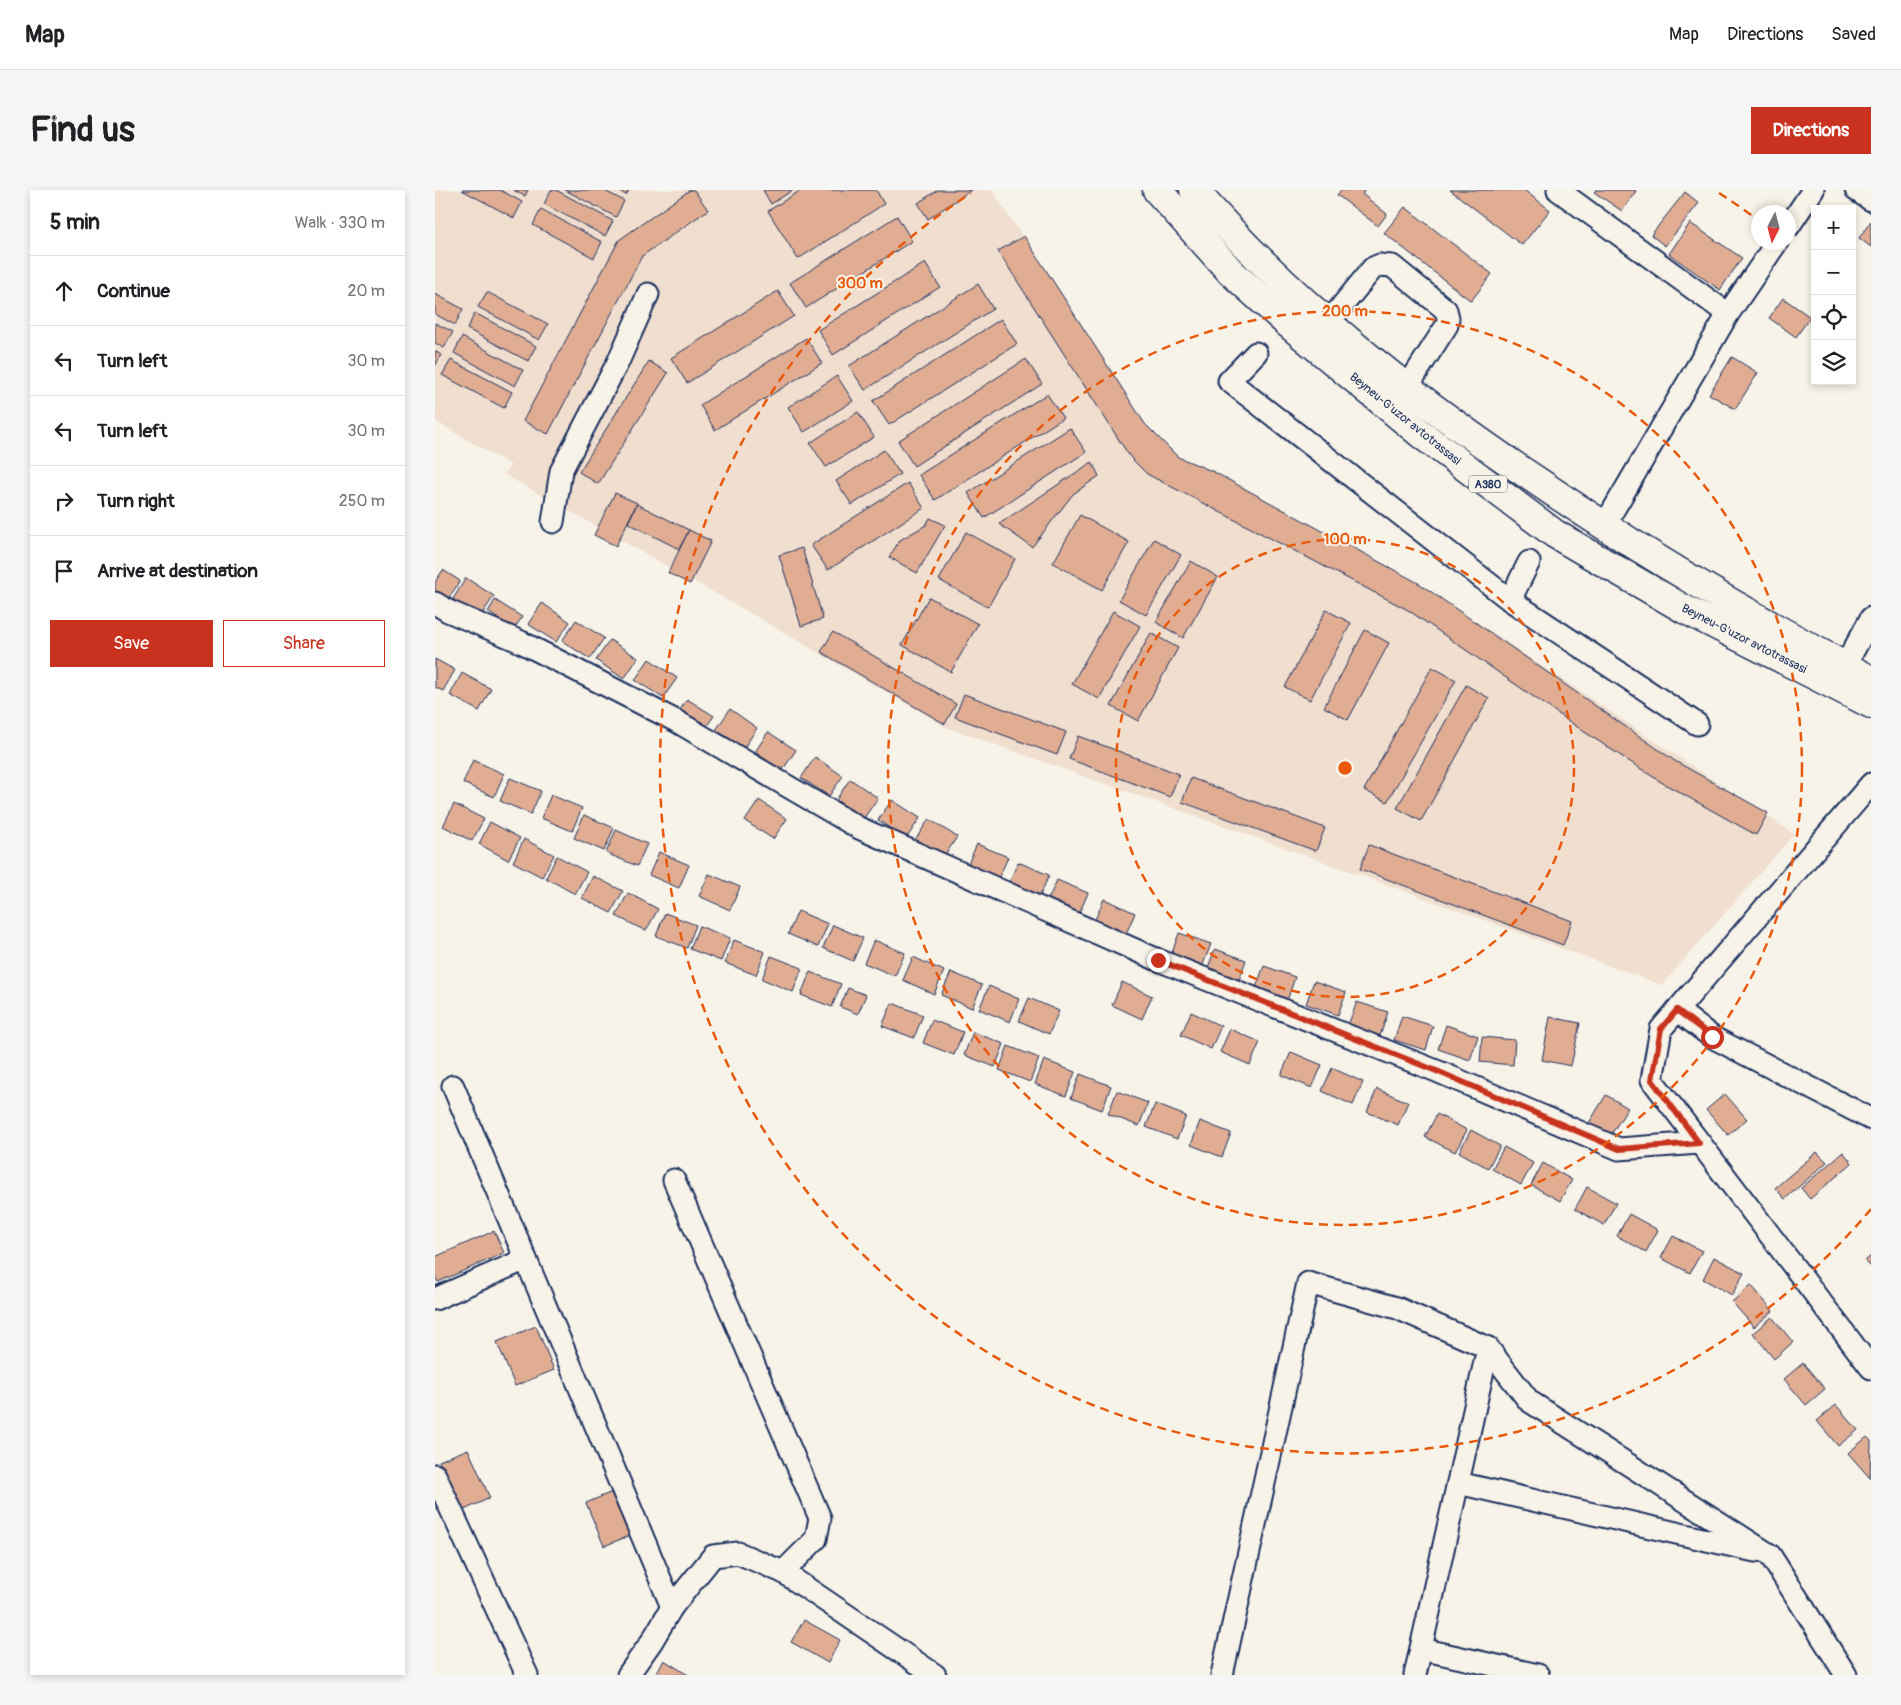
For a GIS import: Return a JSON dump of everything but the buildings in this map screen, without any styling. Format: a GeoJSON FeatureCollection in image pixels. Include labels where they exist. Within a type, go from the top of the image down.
{"type":"FeatureCollection","features":[{"type":"Feature","properties":{"kind":"highway","name":"Beyneu-G'uzor avtotrassasi"},"geometry":{"type":"LineString","coordinates":[[1157,190],[1231,272],[1285,321],[1421,434],[1555,534],[1684,610],[1871,704]]}},
{"type":"Feature","properties":{"kind":"highway","name":"Beyneu-G'uzor avtotrassasi"},"geometry":{"type":"LineString","coordinates":[[1194,190],[1227,228],[1328,323],[1406,389],[1475,440],[1598,523],[1687,577],[1871,680]]}},
{"type":"Feature","properties":{"kind":"highway"},"geometry":{"type":"LineString","coordinates":[[1574,545],[1598,523]]}},
{"type":"Feature","properties":{"kind":"street"},"geometry":{"type":"LineString","coordinates":[[1558,190],[1728,314]]}},
{"type":"Feature","properties":{"kind":"street"},"geometry":{"type":"LineString","coordinates":[[1796,216],[1813,190]]}},
{"type":"Feature","properties":{"kind":"street"},"geometry":{"type":"LineString","coordinates":[[1856,190],[1871,200]]}},
{"type":"Feature","properties":{"kind":"street"},"geometry":{"type":"LineString","coordinates":[[1598,523],[1728,314],[1772,250]]}},
{"type":"Feature","properties":{"kind":"street"},"geometry":{"type":"LineString","coordinates":[[1328,323],[1373,268],[1380,265],[1392,266],[1446,310],[1447,325],[1406,389]]}},
{"type":"Feature","properties":{"kind":"street"},"geometry":{"type":"LineString","coordinates":[[553,522],[561,470],[618,362],[648,294]]}},
{"type":"Feature","properties":{"kind":"street"},"geometry":{"type":"LineString","coordinates":[[1256,353],[1229,381],[1509,600],[1697,724]]}},
{"type":"Feature","properties":{"kind":"street"},"geometry":{"type":"LineString","coordinates":[[1509,600],[1529,562]]}},
{"type":"Feature","properties":{"kind":"street"},"geometry":{"type":"LineString","coordinates":[[435,603],[448,611],[521,642],[676,721],[859,828],[1158,960],[1439,1072],[1619,1149],[1699,1143]]}},
{"type":"Feature","properties":{"kind":"street"},"geometry":{"type":"LineString","coordinates":[[1845,666],[1871,618]]}},
{"type":"Feature","properties":{"kind":"street"},"geometry":{"type":"LineString","coordinates":[[1871,784],[1661,1029],[1652,1080],[1871,1368]]}},
{"type":"Feature","properties":{"kind":"street"},"geometry":{"type":"LineString","coordinates":[[1677,1010],[1712,1037],[1871,1119]]}},
{"type":"Feature","properties":{"kind":"street"},"geometry":{"type":"LineString","coordinates":[[453,1086],[672,1607]]}},
{"type":"Feature","properties":{"kind":"street"},"geometry":{"type":"LineString","coordinates":[[673,1180],[820,1518],[817,1539],[783,1572]]}},
{"type":"Feature","properties":{"kind":"street"},"geometry":{"type":"LineString","coordinates":[[435,1299],[525,1259]]}},
{"type":"Feature","properties":{"kind":"street"},"geometry":{"type":"LineString","coordinates":[[1222,1675],[1308,1283],[1397,1308],[1488,1348],[1529,1401],[1770,1555],[1847,1675]]}},
{"type":"Feature","properties":{"kind":"street"},"geometry":{"type":"LineString","coordinates":[[1415,1675],[1488,1348]]}},
{"type":"Feature","properties":{"kind":"street"},"geometry":{"type":"LineString","coordinates":[[435,1475],[527,1675]]}},
{"type":"Feature","properties":{"kind":"street"},"geometry":{"type":"LineString","coordinates":[[1458,1483],[1770,1555]]}},
{"type":"Feature","properties":{"kind":"street"},"geometry":{"type":"LineString","coordinates":[[628,1675],[652,1641],[672,1607],[713,1556],[738,1553],[783,1572],[935,1675]]}},
{"type":"Feature","properties":{"kind":"street"},"geometry":{"type":"LineString","coordinates":[[1421,1649],[1538,1675]]}},
{"type":"Feature","properties":{"kind":"shaded area"},"geometry":{"type":"Polygon","coordinates":[[[435,190],[992,190],[1144,425],[1179,458],[1428,590],[1794,834],[1662,985],[946,727],[766,622],[504,474],[511,465],[435,421],[435,190]]]}},
{"type":"Feature","properties":{"kind":"route"},"geometry":{"type":"LineString","coordinates":[[1158,960],[1439,1072],[1619,1149],[1699,1143],[1652,1080],[1661,1029],[1677,1010],[1712,1037]]}}]}
